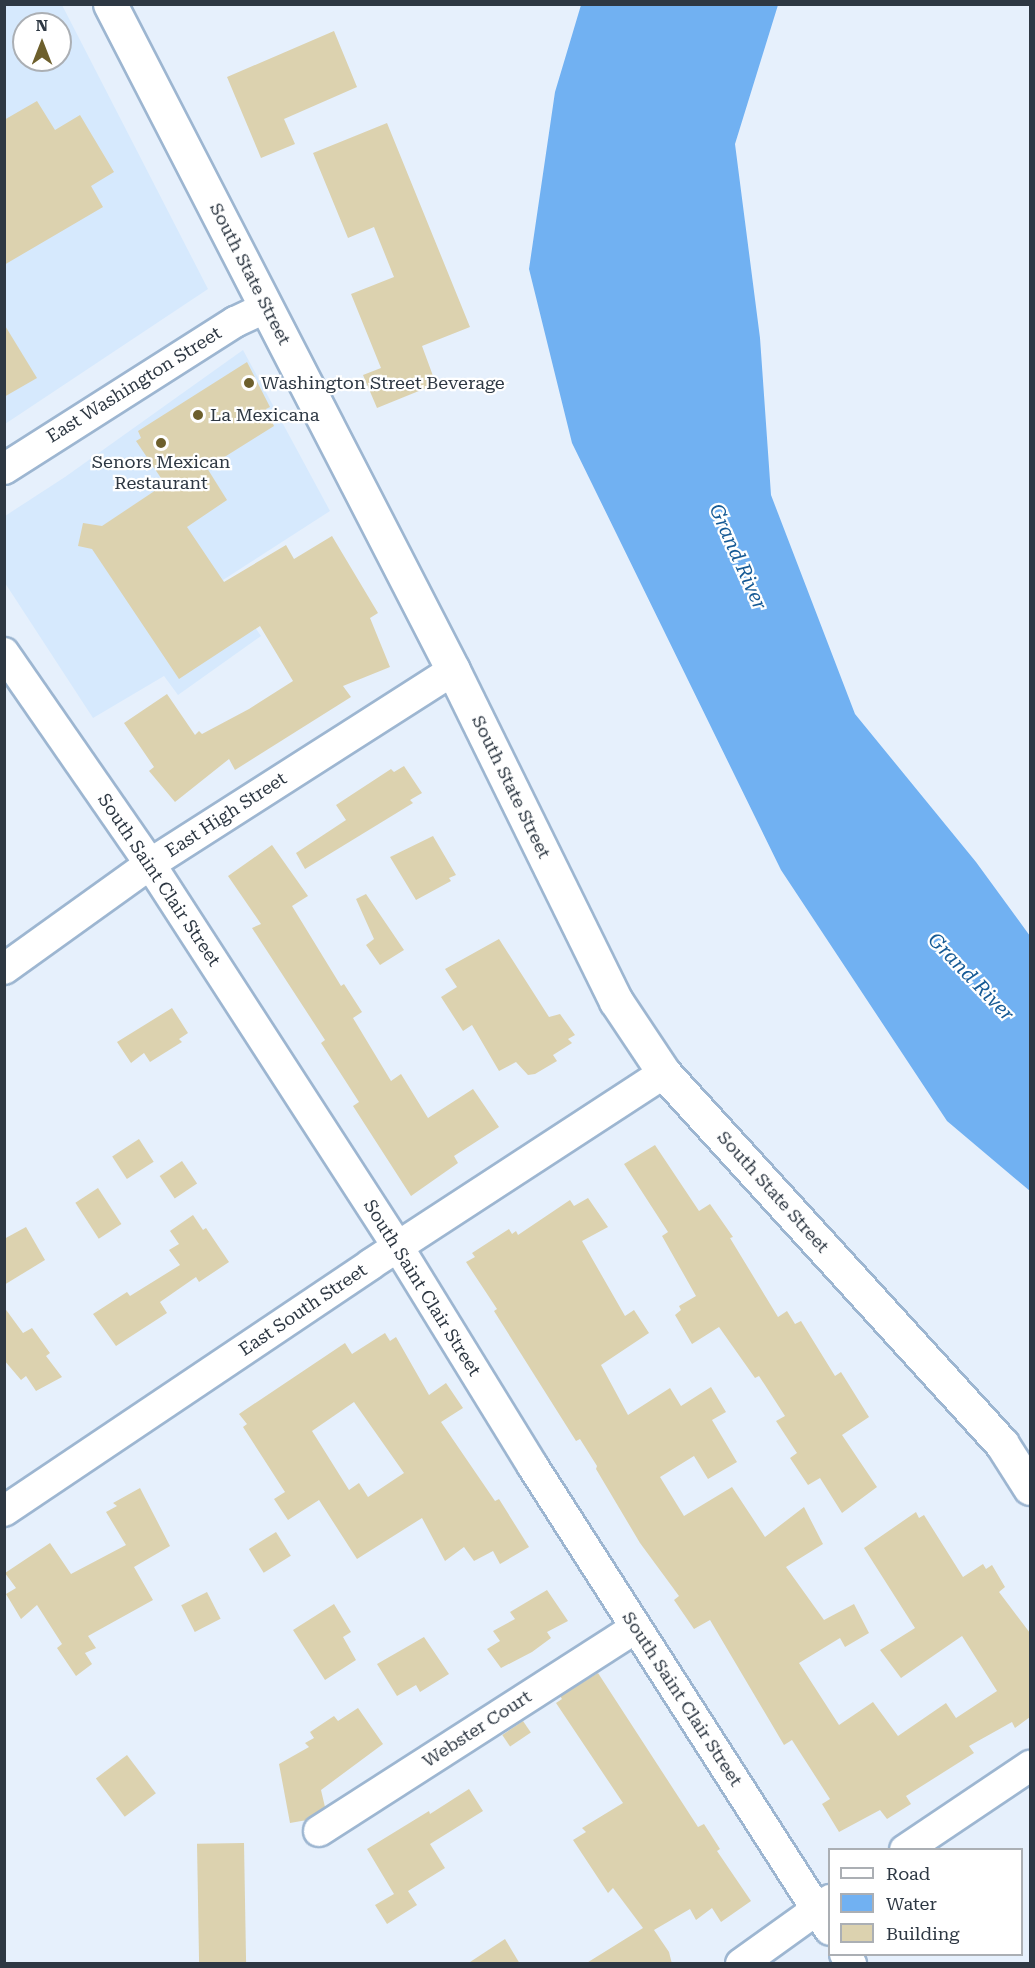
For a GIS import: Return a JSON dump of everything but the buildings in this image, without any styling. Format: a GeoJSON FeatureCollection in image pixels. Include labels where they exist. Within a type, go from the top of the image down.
{"type":"FeatureCollection","features":[{"type":"Feature","properties":{"kind":"main road","name":"South State Street"},"geometry":{"type":"LineString","coordinates":[[114,6],[453,670],[616,1001],[664,1073],[1002,1444],[1030,1488]]}},
{"type":"Feature","properties":{"kind":"street","name":"East Washington Street"},"geometry":{"type":"LineString","coordinates":[[4,469],[235,322],[267,307]]}},
{"type":"Feature","properties":{"kind":"street","name":"South Saint Clair Street"},"geometry":{"type":"LineString","coordinates":[[4,653],[150,864],[398,1247],[635,1628],[825,1913]]}},
{"type":"Feature","properties":{"kind":"street","name":"East High Street"},"geometry":{"type":"LineString","coordinates":[[4,969],[150,864],[453,670]]}},
{"type":"Feature","properties":{"kind":"street","name":"East South Street"},"geometry":{"type":"LineString","coordinates":[[4,1511],[398,1247],[664,1073]]}},
{"type":"Feature","properties":{"kind":"street"},"geometry":{"type":"LineString","coordinates":[[1002,1444],[1030,1460]]}},
{"type":"Feature","properties":{"kind":"street","name":"Webster Court"},"geometry":{"type":"LineString","coordinates":[[319,1831],[635,1628]]}},
{"type":"Feature","properties":{"kind":"street"},"geometry":{"type":"LineString","coordinates":[[908,1848],[1030,1766]]}},
{"type":"Feature","properties":{"kind":"street"},"geometry":{"type":"LineString","coordinates":[[741,1964],[825,1913]]}},
{"type":"Feature","properties":{"kind":"shaded area"},"geometry":{"type":"Polygon","coordinates":[[[5,5],[62,5],[66,12],[12,12],[12,72],[72,72],[72,24],[208,289],[5,424],[5,5]]]}},
{"type":"Feature","properties":{"kind":"shaded area"},"geometry":{"type":"Polygon","coordinates":[[[243,350],[330,511],[223,580],[261,636],[178,695],[164,676],[93,718],[5,583],[5,516],[65,477],[243,350]]]}},
{"type":"Feature","properties":{"kind":"water","name":"Grand River"},"geometry":{"type":"Polygon","coordinates":[[[581,5],[778,5],[735,144],[760,338],[771,495],[855,714],[976,862],[1030,936],[1030,1191],[947,1121],[781,870],[572,443],[529,269],[555,92],[581,5]]]}},
{"type":"Feature","properties":{"kind":"place","name":"Washington Street Beverage"},"geometry":{"type":"Point","coordinates":[249,383]}},
{"type":"Feature","properties":{"kind":"place","name":"La Mexicana"},"geometry":{"type":"Point","coordinates":[198,415]}},
{"type":"Feature","properties":{"kind":"place","name":"Senors Mexican Restaurant"},"geometry":{"type":"Point","coordinates":[161,443]}}]}
